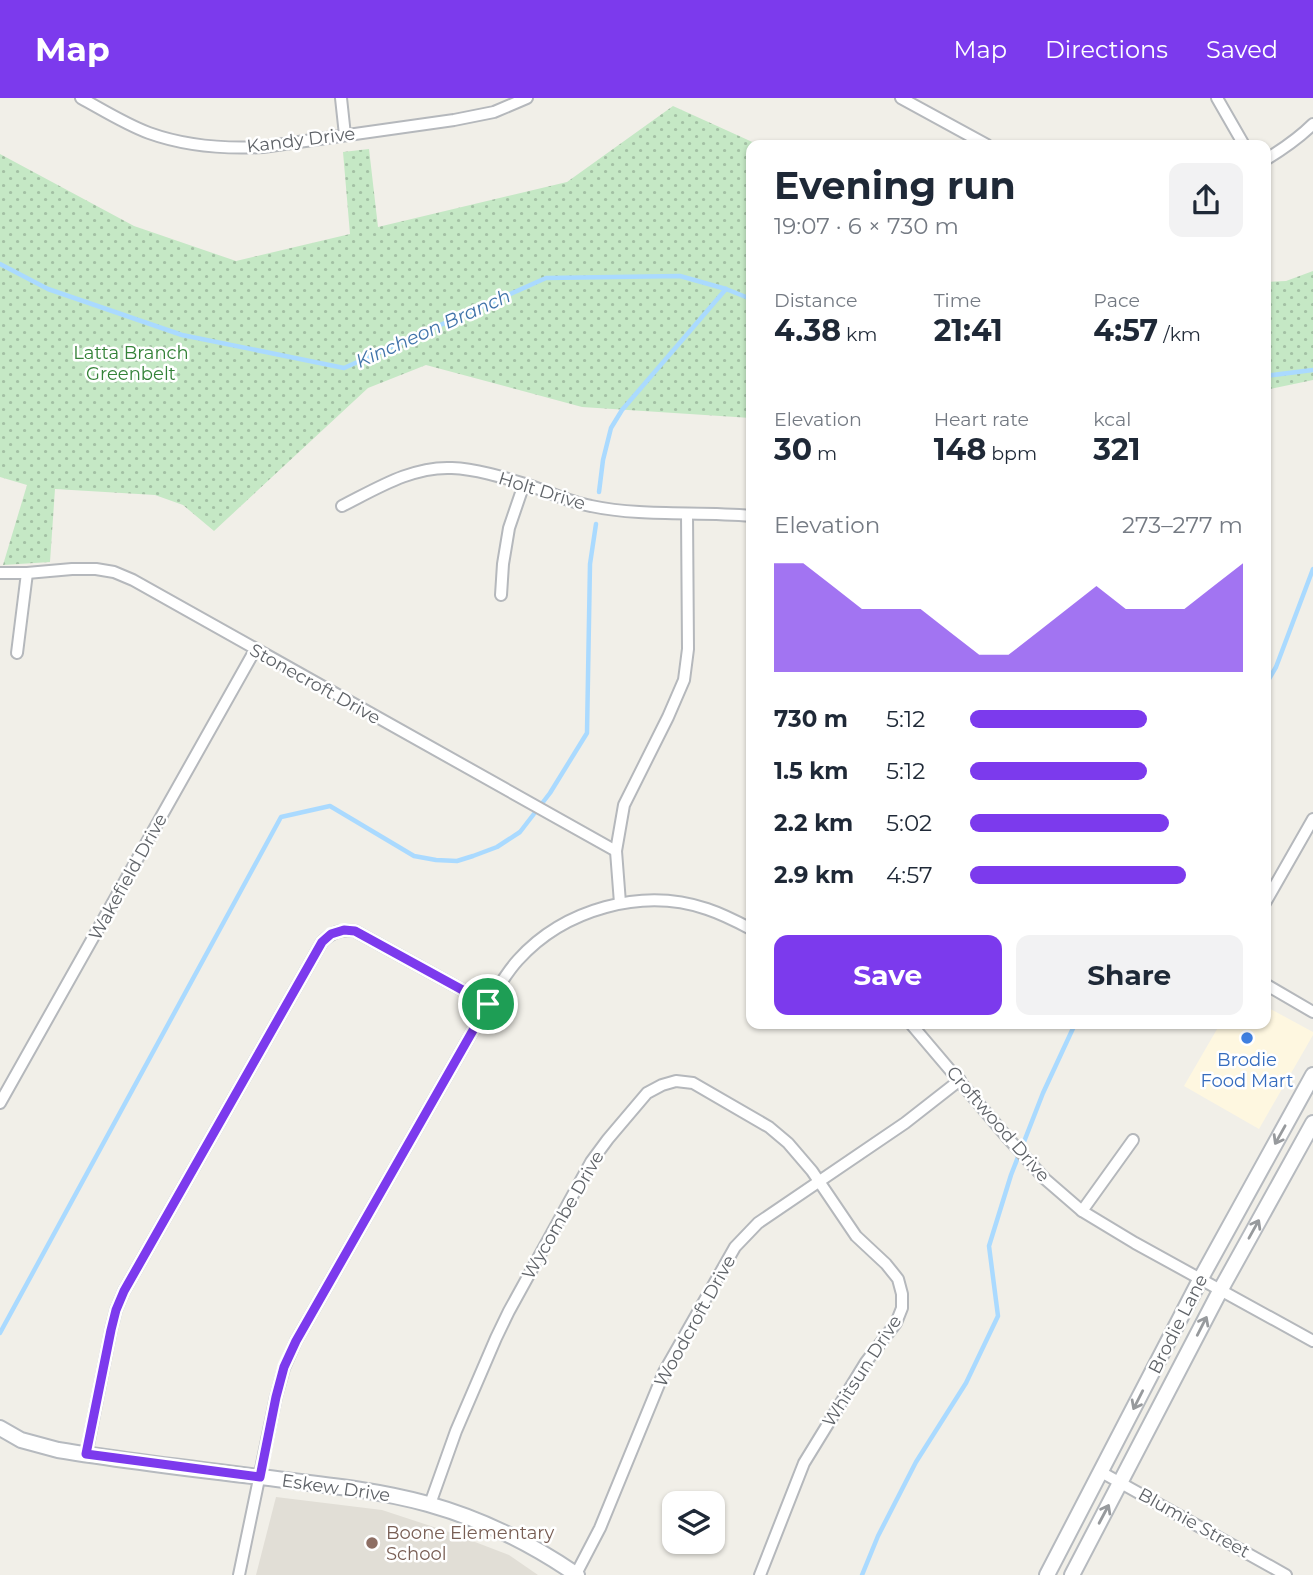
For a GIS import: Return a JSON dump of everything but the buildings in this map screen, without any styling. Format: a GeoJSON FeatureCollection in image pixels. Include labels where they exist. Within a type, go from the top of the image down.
{"type":"FeatureCollection","features":[{"type":"Feature","properties":{"kind":"main road","name":"Brodie Lane"},"geometry":{"type":"LineString","coordinates":[[1047,1575],[1201,1278],[1313,1075]]}},
{"type":"Feature","properties":{"kind":"main road","name":"Brodie Lane"},"geometry":{"type":"LineString","coordinates":[[1072,1575],[1221,1289],[1313,1123]]}},
{"type":"Feature","properties":{"kind":"main road","name":"Eskew Drive"},"geometry":{"type":"LineString","coordinates":[[0,1429],[39,1446],[352,1488],[430,1504],[508,1534],[577,1575]]}},
{"type":"Feature","properties":{"kind":"street","name":"Kandy Drive"},"geometry":{"type":"LineString","coordinates":[[81,98],[141,129],[166,138],[241,148],[468,118],[494,112],[527,98]]}},
{"type":"Feature","properties":{"kind":"street"},"geometry":{"type":"LineString","coordinates":[[341,98],[345,135]]}},
{"type":"Feature","properties":{"kind":"street"},"geometry":{"type":"LineString","coordinates":[[901,98],[978,140]]}},
{"type":"Feature","properties":{"kind":"street"},"geometry":{"type":"LineString","coordinates":[[1217,98],[1241,140]]}},
{"type":"Feature","properties":{"kind":"street"},"geometry":{"type":"LineString","coordinates":[[1271,156],[1313,124]]}},
{"type":"Feature","properties":{"kind":"street","name":"Holt Drive"},"geometry":{"type":"LineString","coordinates":[[342,506],[398,478],[425,470],[451,467],[524,484],[588,506],[616,510],[746,516]]}},
{"type":"Feature","properties":{"kind":"street"},"geometry":{"type":"LineString","coordinates":[[501,595],[509,528],[524,484]]}},
{"type":"Feature","properties":{"kind":"street"},"geometry":{"type":"LineString","coordinates":[[620,903],[616,851],[624,805],[684,680],[688,649],[687,514]]}},
{"type":"Feature","properties":{"kind":"street","name":"Stonecroft Drive"},"geometry":{"type":"LineString","coordinates":[[0,572],[96,569],[114,572],[132,580],[616,851]]}},
{"type":"Feature","properties":{"kind":"street"},"geometry":{"type":"LineString","coordinates":[[17,653],[27,573]]}},
{"type":"Feature","properties":{"kind":"street","name":"Wakefield Drive"},"geometry":{"type":"LineString","coordinates":[[0,1103],[256,650]]}},
{"type":"Feature","properties":{"kind":"street"},"geometry":{"type":"LineString","coordinates":[[1271,892],[1313,819]]}},
{"type":"Feature","properties":{"kind":"street"},"geometry":{"type":"LineString","coordinates":[[239,1575],[284,1367],[296,1341],[502,980],[538,941],[561,925],[589,911],[620,903],[681,903],[704,908],[746,926]]}},
{"type":"Feature","properties":{"kind":"street"},"geometry":{"type":"LineString","coordinates":[[86,1454],[111,1330],[124,1291],[322,942],[331,934],[344,930],[355,931],[488,1004]]}},
{"type":"Feature","properties":{"kind":"street"},"geometry":{"type":"LineString","coordinates":[[1271,988],[1313,1012]]}},
{"type":"Feature","properties":{"kind":"street","name":"Croftwood Drive"},"geometry":{"type":"LineString","coordinates":[[915,1029],[1045,1179],[1082,1211],[1313,1341]]}},
{"type":"Feature","properties":{"kind":"street","name":"Woodcroft Drive"},"geometry":{"type":"LineString","coordinates":[[577,1575],[600,1528],[664,1372],[735,1247],[758,1223],[905,1124],[960,1080]]}},
{"type":"Feature","properties":{"kind":"street","name":"Wycombe Drive"},"geometry":{"type":"LineString","coordinates":[[430,1504],[456,1431],[509,1311],[592,1162],[648,1093],[676,1081],[693,1083],[769,1127],[788,1143],[820,1183]]}},
{"type":"Feature","properties":{"kind":"street"},"geometry":{"type":"LineString","coordinates":[[1082,1211],[1133,1140]]}},
{"type":"Feature","properties":{"kind":"street","name":"Whitsun Drive"},"geometry":{"type":"LineString","coordinates":[[760,1575],[804,1463],[866,1362],[896,1323],[902,1308],[898,1279],[856,1236],[820,1183]]}},
{"type":"Feature","properties":{"kind":"street","name":"Blumie Street"},"geometry":{"type":"LineString","coordinates":[[1101,1472],[1286,1575]]}},
{"type":"Feature","properties":{"kind":"shaded area"},"geometry":{"type":"Polygon","coordinates":[[[1271,1009],[1313,1032],[1259,1129],[1184,1086],[1217,1029],[1271,1029],[1271,1009]]]}},
{"type":"Feature","properties":{"kind":"shaded area","name":"Boone Elementary School"},"geometry":{"type":"Polygon","coordinates":[[[276,1497],[382,1510],[509,1555],[538,1575],[256,1575],[276,1497]]]}},
{"type":"Feature","properties":{"kind":"green space","name":"Latta Branch Greenbelt"},"geometry":{"type":"Polygon","coordinates":[[[673,106],[748,140],[746,418],[582,407],[426,365],[368,388],[214,531],[183,505],[155,495],[55,489],[50,562],[3,565],[27,485],[0,477],[0,154],[134,226],[236,261],[350,234],[343,152],[369,149],[378,227],[567,182],[673,106]]]}},
{"type":"Feature","properties":{"kind":"green space"},"geometry":{"type":"Polygon","coordinates":[[[1313,271],[1313,380],[1271,389],[1271,282],[1286,281],[1313,271]]]}},
{"type":"Feature","properties":{"kind":"waterway","name":"Kincheon Branch"},"geometry":{"type":"LineString","coordinates":[[0,264],[48,289],[182,335],[344,368],[546,278],[680,276],[746,297]]}},
{"type":"Feature","properties":{"kind":"waterway"},"geometry":{"type":"LineString","coordinates":[[599,492],[611,428],[622,410],[726,289]]}},
{"type":"Feature","properties":{"kind":"waterway","name":"Kincheon Branch"},"geometry":{"type":"LineString","coordinates":[[1271,375],[1313,370]]}},
{"type":"Feature","properties":{"kind":"waterway"},"geometry":{"type":"LineString","coordinates":[[0,1333],[281,817],[330,806],[414,856],[457,861],[497,847],[520,832],[550,793],[587,733],[590,564],[596,524]]}},
{"type":"Feature","properties":{"kind":"waterway"},"geometry":{"type":"LineString","coordinates":[[1271,676],[1313,569]]}},
{"type":"Feature","properties":{"kind":"waterway"},"geometry":{"type":"LineString","coordinates":[[862,1575],[878,1536],[916,1462],[966,1383],[998,1316],[989,1246],[1011,1175],[1043,1093],[1073,1029]]}},
{"type":"Feature","properties":{"kind":"place","name":"Brodie Food Mart"},"geometry":{"type":"Point","coordinates":[1247,1038]}},
{"type":"Feature","properties":{"kind":"place","name":"Boone Elementary School"},"geometry":{"type":"Point","coordinates":[372,1543]}},
{"type":"Feature","properties":{"kind":"route"},"geometry":{"type":"LineString","coordinates":[[344,930],[355,931],[488,1004],[296,1341],[284,1367],[276,1397],[260,1477],[86,1454],[111,1330],[124,1291],[322,942],[331,934],[344,930]]}}]}
